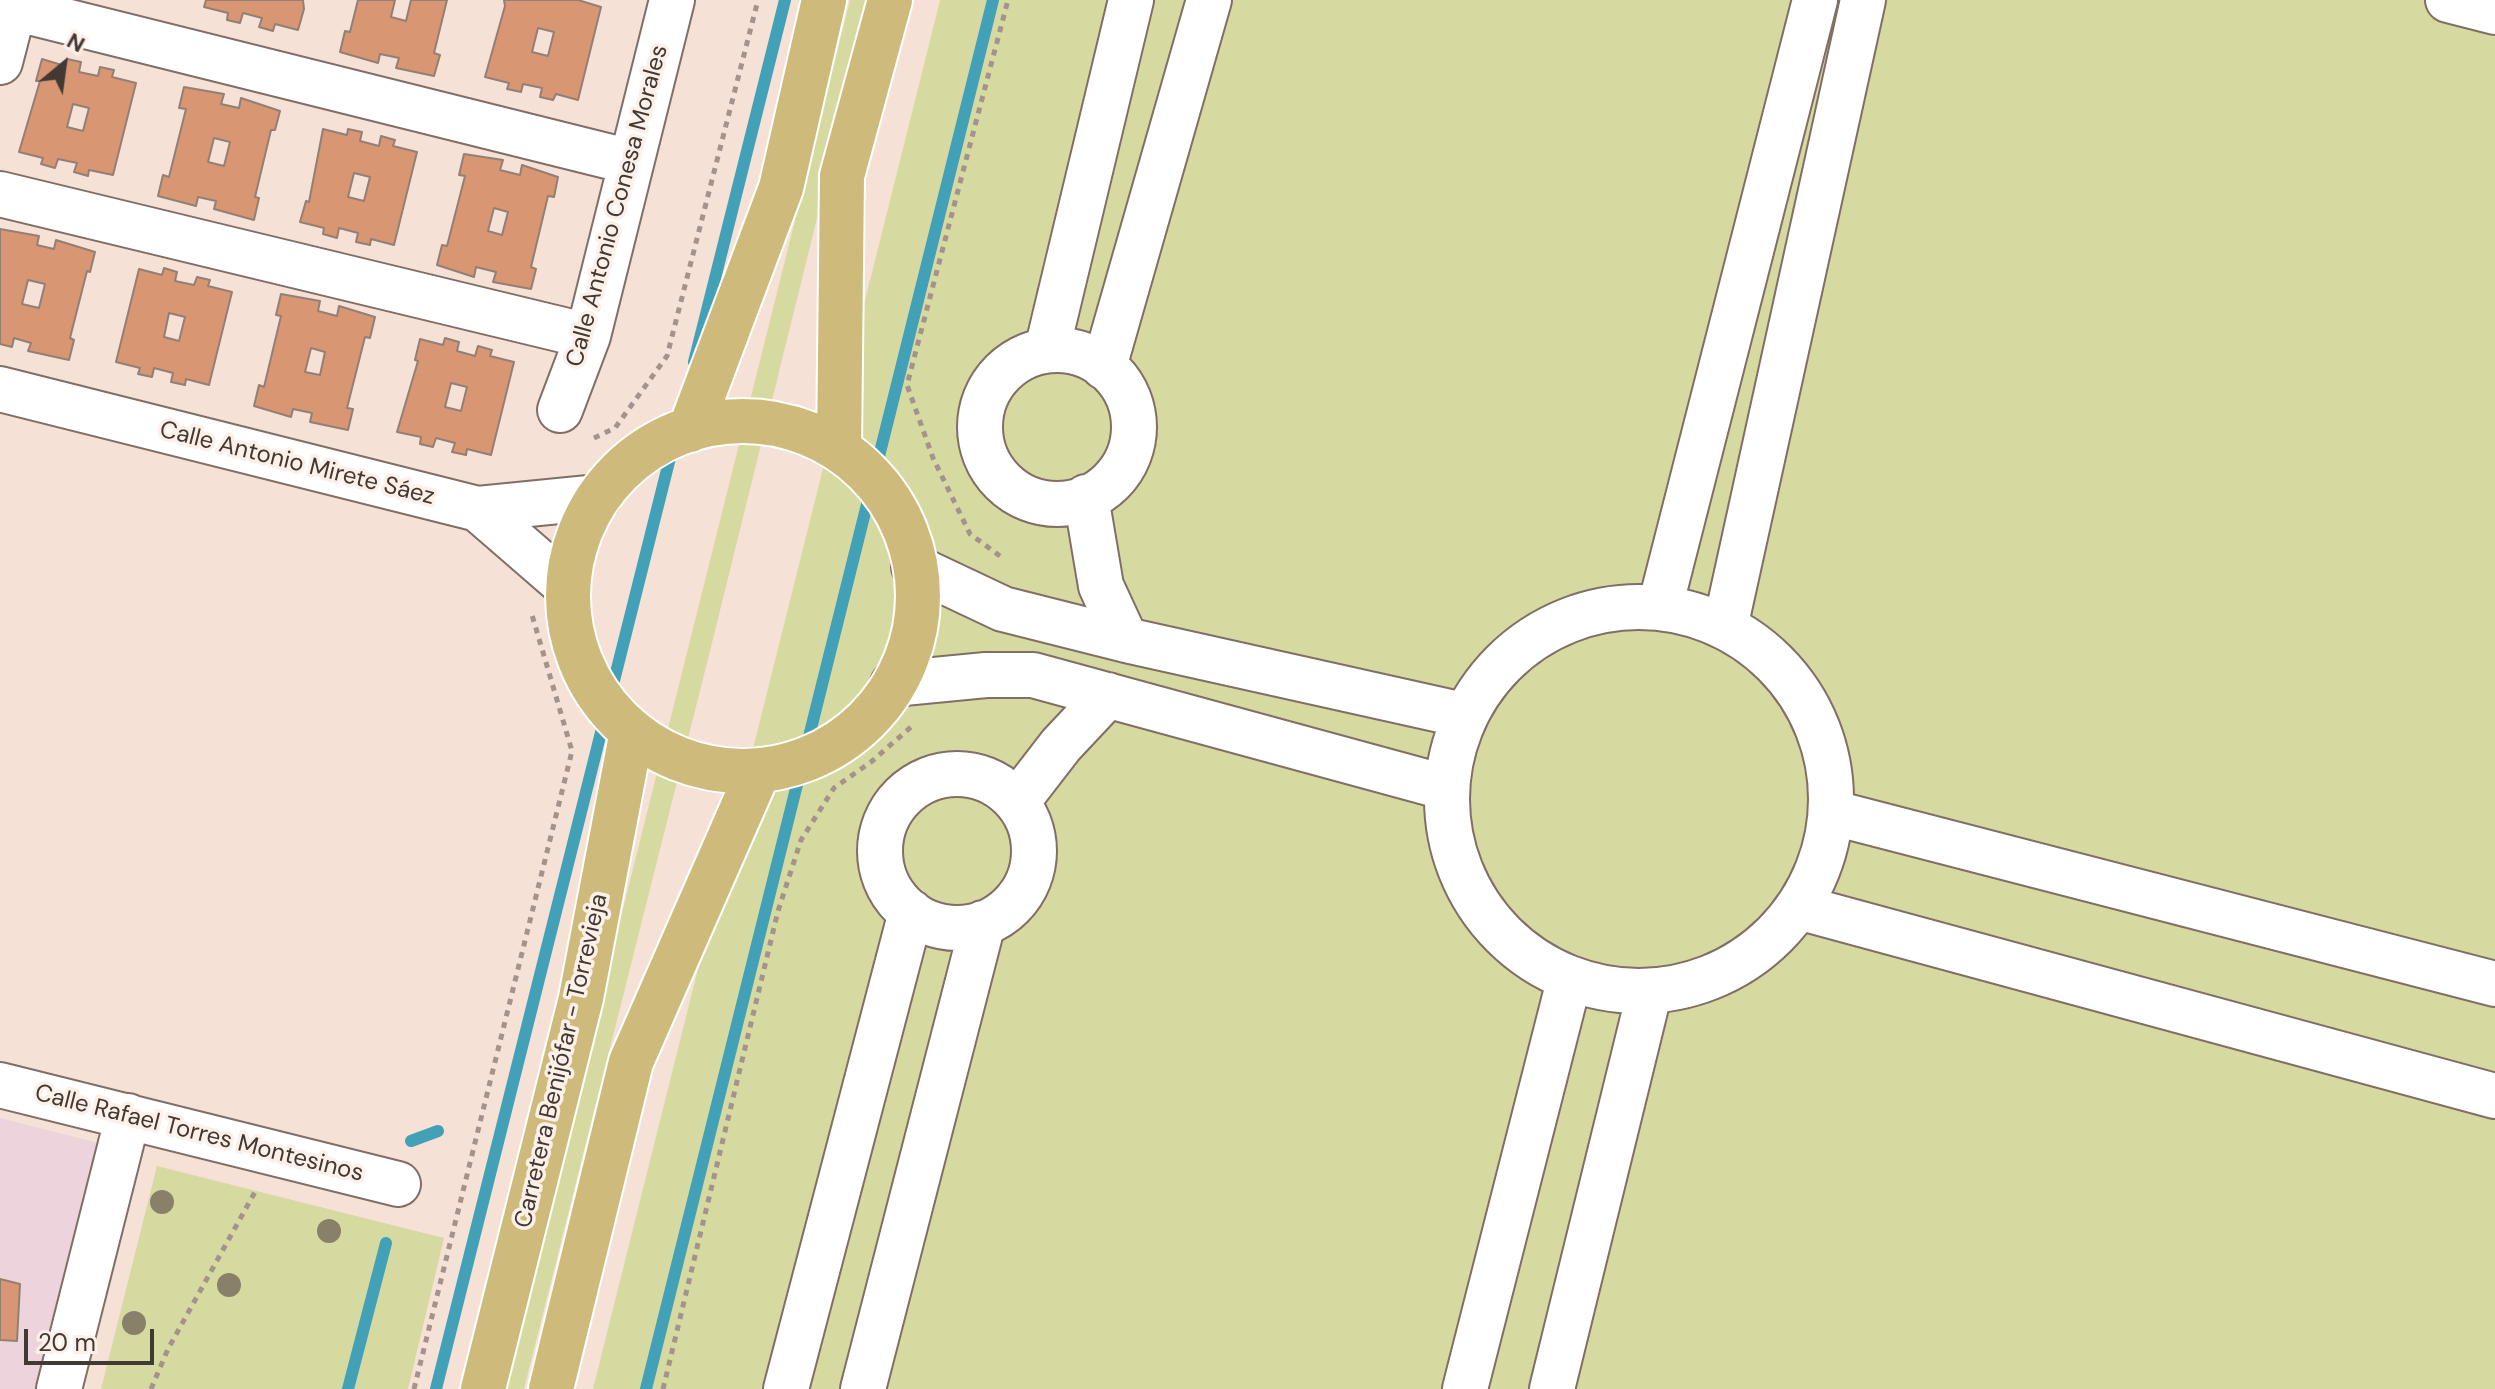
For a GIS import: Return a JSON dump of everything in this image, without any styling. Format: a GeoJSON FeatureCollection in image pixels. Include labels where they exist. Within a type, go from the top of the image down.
{"type":"FeatureCollection","features":[{"type":"Feature","properties":{"kind":"main road"},"geometry":{"type":"LineString","coordinates":[[690,430],[781,188],[824,0]]}},
{"type":"Feature","properties":{"kind":"main road"},"geometry":{"type":"LineString","coordinates":[[839,449],[842,176],[890,0]]}},
{"type":"Feature","properties":{"kind":"main road"},"geometry":{"type":"LineString","coordinates":[[728,421],[785,425],[839,449],[882,489],[910,540],[919,598],[917,613],[909,655],[880,707],[837,745],[783,768],[759,770],[725,772],[669,756],[621,724],[587,678],[568,623],[568,587],[569,565],[588,512],[623,466],[672,435],[728,421]]}},
{"type":"Feature","properties":{"kind":"main road","name":"Carretera Benijófar - Torrevieja"},"geometry":{"type":"LineString","coordinates":[[483,1389],[581,998],[632,731]]}},
{"type":"Feature","properties":{"kind":"main road"},"geometry":{"type":"LineString","coordinates":[[551,1389],[631,1062],[759,770]]}},
{"type":"Feature","properties":{"kind":"street","name":"Calle Antonio Conesa Morales"},"geometry":{"type":"LineString","coordinates":[[575,425],[588,336],[672,0]]}},
{"type":"Feature","properties":{"kind":"street"},"geometry":{"type":"LineString","coordinates":[[1047,350],[1131,0]]}},
{"type":"Feature","properties":{"kind":"street"},"geometry":{"type":"LineString","coordinates":[[1104,367],[1209,0]]}},
{"type":"Feature","properties":{"kind":"street"},"geometry":{"type":"LineString","coordinates":[[1660,607],[1815,0]]}},
{"type":"Feature","properties":{"kind":"street"},"geometry":{"type":"LineString","coordinates":[[1726,623],[1863,0]]}},
{"type":"Feature","properties":{"kind":"street"},"geometry":{"type":"LineString","coordinates":[[2448,0],[2495,12]]}},
{"type":"Feature","properties":{"kind":"street"},"geometry":{"type":"LineString","coordinates":[[0,62],[14,4],[631,162]]}},
{"type":"Feature","properties":{"kind":"street"},"geometry":{"type":"LineString","coordinates":[[0,194],[588,336]]}},
{"type":"Feature","properties":{"kind":"street"},"geometry":{"type":"LineString","coordinates":[[1047,350],[1072,351],[1104,367],[1117,378],[1130,401],[1135,427],[1130,453],[1117,476],[1086,497],[1072,502],[1045,503],[1022,496],[1002,481],[988,461],[980,438],[980,414],[989,390],[1004,371],[1024,357],[1047,350]]}},
{"type":"Feature","properties":{"kind":"street","name":"Calle Antonio Mirete Sáez"},"geometry":{"type":"LineString","coordinates":[[0,389],[478,509],[568,587]]}},
{"type":"Feature","properties":{"kind":"street"},"geometry":{"type":"LineString","coordinates":[[478,509],[599,497]]}},
{"type":"Feature","properties":{"kind":"street"},"geometry":{"type":"LineString","coordinates":[[1086,497],[1101,586],[1126,640]]}},
{"type":"Feature","properties":{"kind":"street"},"geometry":{"type":"LineString","coordinates":[[914,567],[1003,609],[1126,640],[1463,715]]}},
{"type":"Feature","properties":{"kind":"street"},"geometry":{"type":"LineString","coordinates":[[1674,606],[1726,623],[1750,638],[1815,714],[1834,813],[1802,908],[1736,969],[1649,994],[1569,981],[1500,936],[1456,867],[1444,787],[1463,715],[1518,645],[1592,609],[1674,606]]}},
{"type":"Feature","properties":{"kind":"street"},"geometry":{"type":"LineString","coordinates":[[893,684],[986,675],[1033,675],[1444,787]]}},
{"type":"Feature","properties":{"kind":"street"},"geometry":{"type":"LineString","coordinates":[[1017,802],[1061,745],[1108,695]]}},
{"type":"Feature","properties":{"kind":"street"},"geometry":{"type":"LineString","coordinates":[[950,773],[976,776],[999,786],[1017,802],[1029,823],[1034,847],[1031,872],[1021,894],[1004,912],[983,923],[958,928],[934,924],[911,912],[892,893],[882,869],[880,842],[887,817],[903,796],[924,780],[950,773]]}},
{"type":"Feature","properties":{"kind":"street"},"geometry":{"type":"LineString","coordinates":[[1834,813],[2495,984]]}},
{"type":"Feature","properties":{"kind":"street"},"geometry":{"type":"LineString","coordinates":[[1802,908],[2495,1096]]}},
{"type":"Feature","properties":{"kind":"street"},"geometry":{"type":"LineString","coordinates":[[786,1389],[911,912]]}},
{"type":"Feature","properties":{"kind":"street"},"geometry":{"type":"LineString","coordinates":[[863,1389],[983,923]]}},
{"type":"Feature","properties":{"kind":"street"},"geometry":{"type":"LineString","coordinates":[[1465,1389],[1569,981]]}},
{"type":"Feature","properties":{"kind":"street"},"geometry":{"type":"LineString","coordinates":[[1552,1389],[1649,994]]}},
{"type":"Feature","properties":{"kind":"street","name":"Calle Rafael Torres Montesinos"},"geometry":{"type":"LineString","coordinates":[[0,1085],[398,1184]]}},
{"type":"Feature","properties":{"kind":"street"},"geometry":{"type":"LineString","coordinates":[[59,1389],[128,1116]]}},
{"type":"Feature","properties":{"kind":"path"},"geometry":{"type":"LineString","coordinates":[[575,425],[615,428],[667,356],[758,0]]}},
{"type":"Feature","properties":{"kind":"path"},"geometry":{"type":"LineString","coordinates":[[1008,0],[907,385],[933,458],[970,534],[1011,564]]}},
{"type":"Feature","properties":{"kind":"path"},"geometry":{"type":"LineString","coordinates":[[414,1389],[572,751],[529,608]]}},
{"type":"Feature","properties":{"kind":"path"},"geometry":{"type":"LineString","coordinates":[[663,1389],[778,911],[801,840],[834,788],[871,762],[914,725]]}},
{"type":"Feature","properties":{"kind":"path"},"geometry":{"type":"LineString","coordinates":[[151,1389],[168,1349],[232,1229],[279,1154]]}},
{"type":"Feature","properties":{"kind":"shaded area"},"geometry":{"type":"Polygon","coordinates":[[[0,1118],[99,1143],[37,1389],[0,1389],[0,1118]]]}},
{"type":"Feature","properties":{"kind":"green space"},"geometry":{"type":"Polygon","coordinates":[[[850,0],[871,0],[708,659],[524,1389],[503,1389],[850,0]]]}},
{"type":"Feature","properties":{"kind":"green space"},"geometry":{"type":"Polygon","coordinates":[[[940,0],[2495,0],[2495,1389],[593,1389],[940,0]]]}},
{"type":"Feature","properties":{"kind":"green space"},"geometry":{"type":"Polygon","coordinates":[[[157,1166],[444,1238],[408,1389],[101,1389],[157,1166]]]}},
{"type":"Feature","properties":{"kind":"building"},"geometry":{"type":"Polygon","coordinates":[[[206,0],[303,0],[304,9],[298,30],[275,24],[273,31],[259,27],[262,18],[243,13],[240,23],[227,20],[228,13],[204,7],[206,0]]]}},
{"type":"Feature","properties":{"kind":"building"},"geometry":{"type":"Polygon","coordinates":[[[358,0],[395,0],[391,17],[406,21],[411,0],[447,0],[434,53],[440,55],[434,76],[396,68],[399,58],[380,54],[378,63],[340,52],[345,31],[350,32],[358,0]]]}},
{"type":"Feature","properties":{"kind":"building"},"geometry":{"type":"Polygon","coordinates":[[[504,0],[578,0],[601,7],[578,100],[556,94],[553,100],[540,97],[542,88],[523,84],[521,92],[507,89],[509,83],[485,77],[505,6],[504,0]],[[538,28],[532,52],[548,56],[554,32],[538,28]]]}},
{"type":"Feature","properties":{"kind":"building"},"geometry":{"type":"Polygon","coordinates":[[[42,59],[65,66],[67,59],[81,62],[79,72],[98,76],[100,67],[114,70],[112,77],[136,83],[113,175],[89,170],[88,176],[74,172],[77,163],[58,159],[55,168],[41,164],[43,158],[19,152],[40,81],[36,81],[42,59]],[[73,104],[67,127],[83,131],[89,108],[73,104]]]}},
{"type":"Feature","properties":{"kind":"building"},"geometry":{"type":"Polygon","coordinates":[[[184,87],[224,94],[221,104],[239,108],[241,98],[280,111],[275,130],[271,130],[255,197],[259,198],[254,220],[214,209],[216,201],[198,197],[196,206],[158,196],[163,175],[169,177],[186,109],[179,108],[184,87]],[[214,138],[208,162],[224,166],[230,142],[214,138]]]}},
{"type":"Feature","properties":{"kind":"building"},"geometry":{"type":"Polygon","coordinates":[[[323,129],[347,135],[348,129],[362,132],[360,141],[379,146],[381,136],[395,140],[393,146],[417,152],[394,245],[371,239],[370,245],[356,242],[358,233],[339,228],[337,238],[323,234],[324,228],[300,222],[306,201],[309,202],[323,129]],[[354,173],[348,197],[364,201],[370,177],[354,173]]]}},
{"type":"Feature","properties":{"kind":"building"},"geometry":{"type":"Polygon","coordinates":[[[464,154],[503,160],[500,170],[520,175],[522,165],[558,177],[554,197],[548,196],[531,267],[536,269],[531,289],[493,282],[496,272],[476,267],[474,277],[437,265],[442,245],[447,246],[465,176],[459,175],[464,154]],[[494,208],[488,231],[502,235],[508,212],[494,208]]]}},
{"type":"Feature","properties":{"kind":"building"},"geometry":{"type":"Polygon","coordinates":[[[0,229],[39,236],[37,245],[54,249],[56,240],[95,252],[70,338],[74,340],[69,360],[28,351],[31,343],[14,338],[12,347],[0,344],[0,229]],[[28,280],[22,304],[39,308],[45,284],[28,280]]]}},
{"type":"Feature","properties":{"kind":"building"},"geometry":{"type":"Polygon","coordinates":[[[164,268],[177,272],[175,281],[194,285],[197,277],[210,280],[208,286],[232,292],[209,385],[186,379],[185,385],[171,382],[173,373],[154,368],[152,377],[138,374],[140,368],[116,362],[139,269],[162,275],[164,268]],[[169,313],[164,337],[179,341],[185,317],[169,313]]]}},
{"type":"Feature","properties":{"kind":"building"},"geometry":{"type":"Polygon","coordinates":[[[281,294],[320,301],[318,311],[337,316],[339,306],[375,317],[370,338],[365,337],[347,408],[353,409],[348,430],[310,422],[312,413],[293,409],[291,417],[254,406],[259,385],[264,387],[281,316],[276,315],[281,294]],[[311,348],[305,372],[320,375],[325,352],[311,348]]]}},
{"type":"Feature","properties":{"kind":"building"},"geometry":{"type":"Polygon","coordinates":[[[445,338],[459,342],[457,351],[475,356],[478,346],[492,350],[490,356],[514,362],[491,455],[467,449],[466,455],[452,452],[455,443],[436,438],[433,447],[420,444],[421,437],[397,432],[418,361],[415,360],[420,339],[443,345],[445,338]],[[451,383],[445,407],[461,411],[467,387],[451,383]]]}},
{"type":"Feature","properties":{"kind":"building"},"geometry":{"type":"Polygon","coordinates":[[[0,1279],[20,1284],[17,1341],[0,1340],[0,1279]]]}},
{"type":"Feature","properties":{"kind":"waterway"},"geometry":{"type":"LineString","coordinates":[[694,362],[785,0]]}},
{"type":"Feature","properties":{"kind":"waterway"},"geometry":{"type":"LineString","coordinates":[[646,1389],[993,0]]}},
{"type":"Feature","properties":{"kind":"waterway"},"geometry":{"type":"LineString","coordinates":[[436,1389],[677,430]]}},
{"type":"Feature","properties":{"kind":"waterway"},"geometry":{"type":"LineString","coordinates":[[411,1141],[438,1131]]}},
{"type":"Feature","properties":{"kind":"waterway"},"geometry":{"type":"LineString","coordinates":[[348,1389],[386,1243]]}}]}
